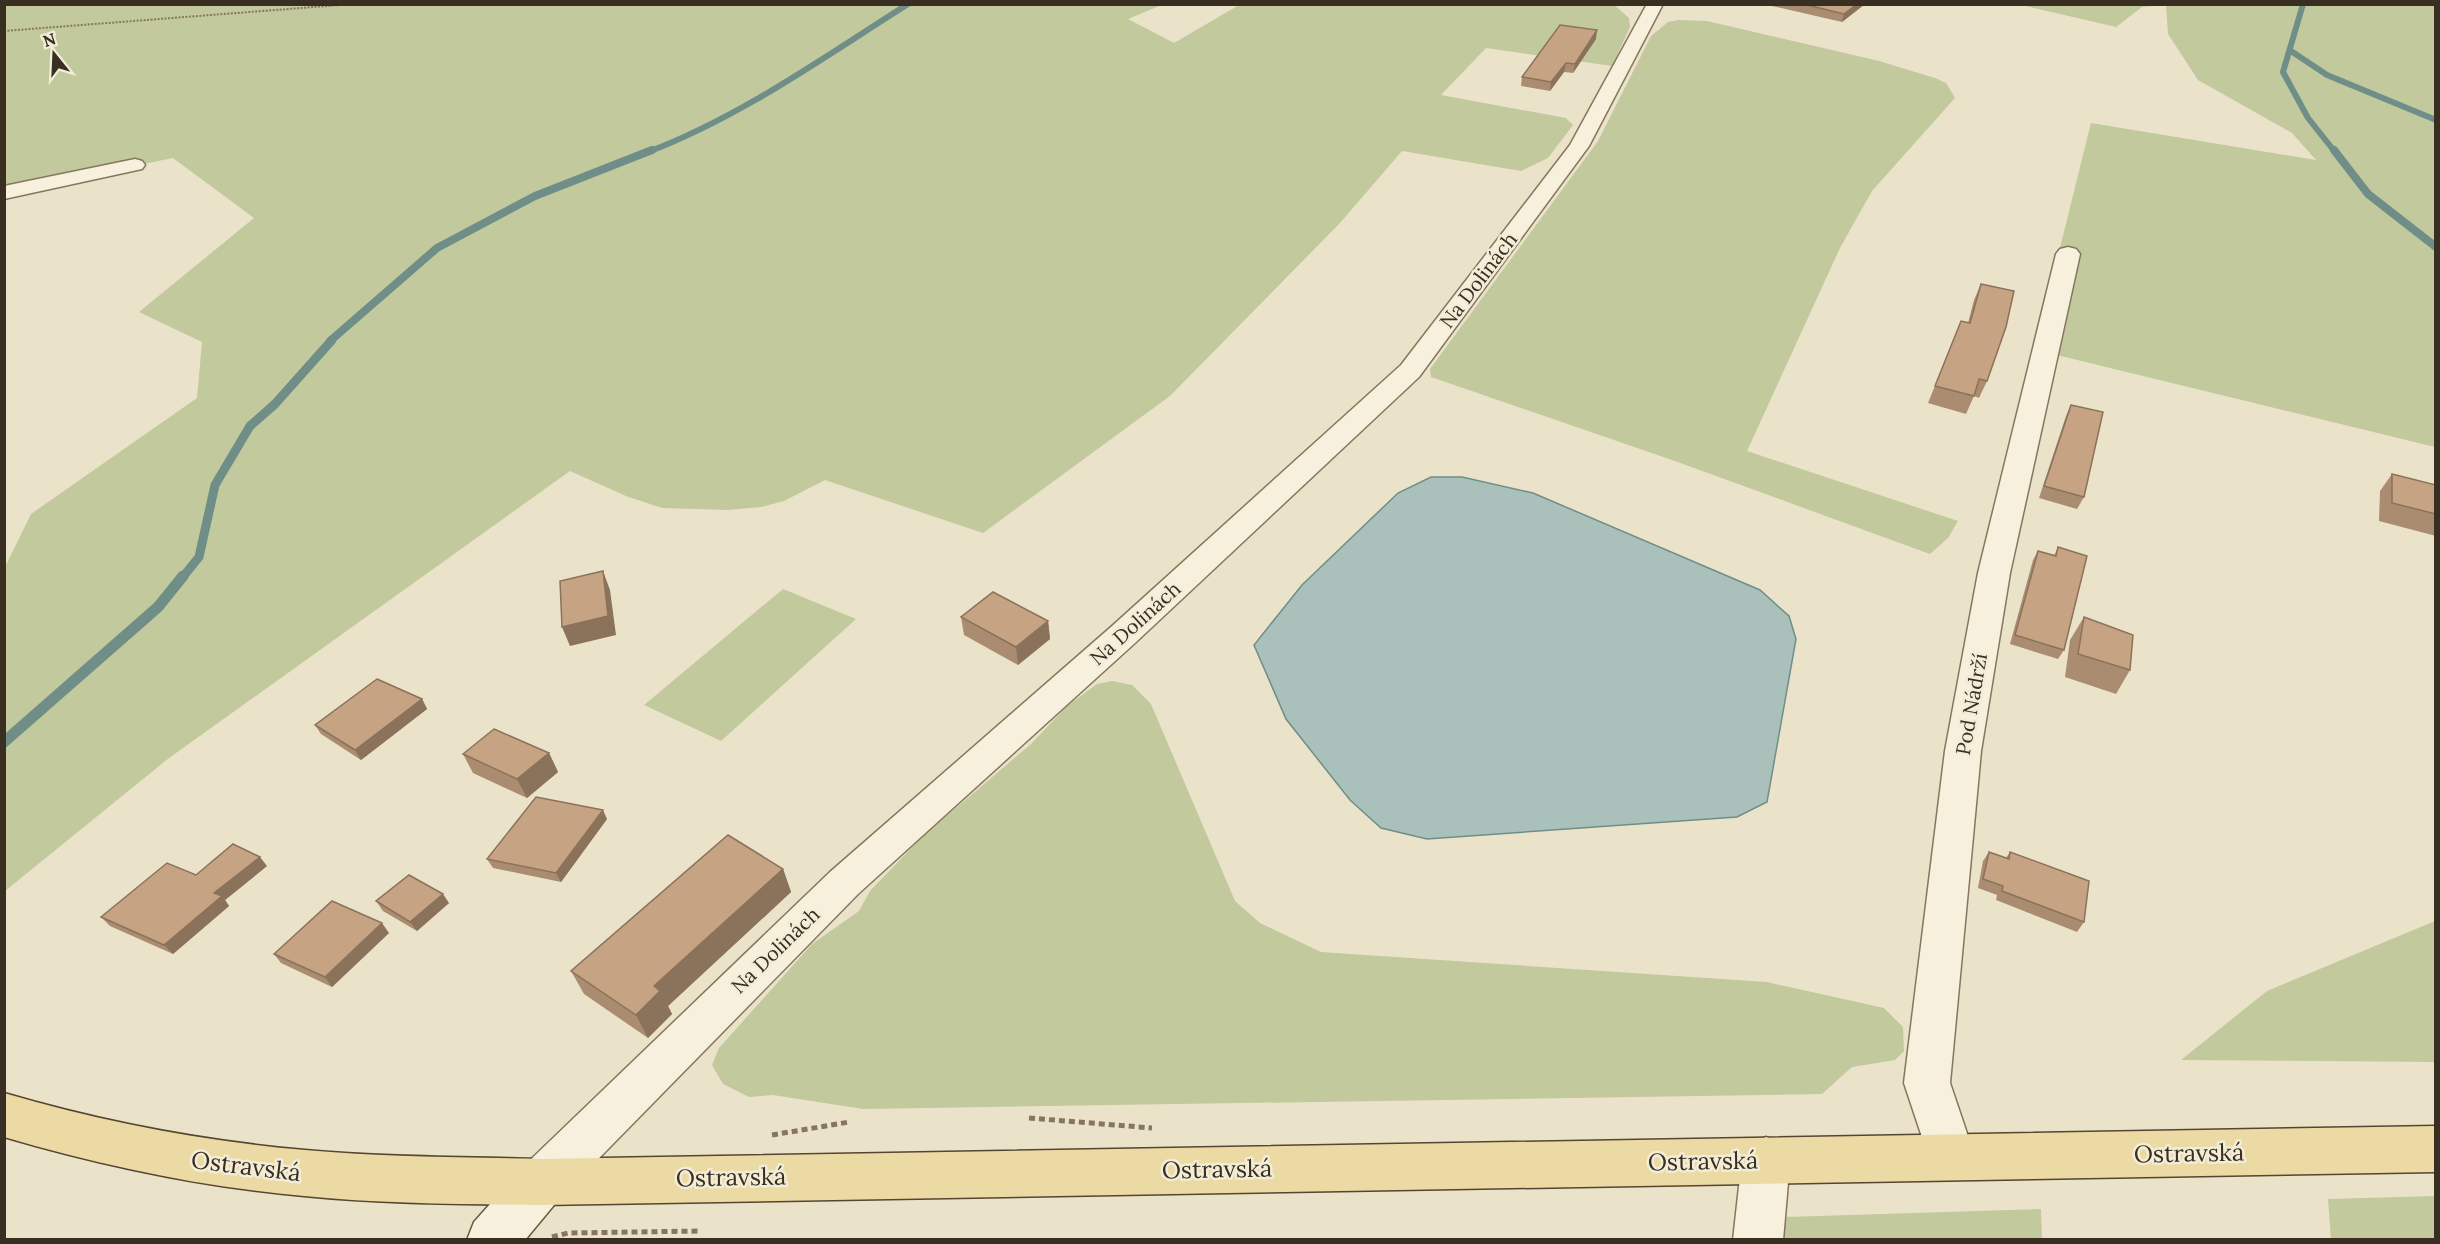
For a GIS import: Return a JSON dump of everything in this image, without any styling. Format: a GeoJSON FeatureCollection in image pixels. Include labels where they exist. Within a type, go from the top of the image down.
{"type":"FeatureCollection","features":[{"type":"Feature","properties":{"kind":"main road","name":"Ostravská"},"geometry":{"type":"LineString","coordinates":[[4,1115],[106,1143],[179,1158],[273,1170],[359,1177],[542,1182],[2436,1149]]}},
{"type":"Feature","properties":{"kind":"street","name":"Na Dolinách"},"geometry":{"type":"LineString","coordinates":[[492,1239],[542,1182],[844,883],[1123,635],[1410,371],[1579,146],[1655,4]]}},
{"type":"Feature","properties":{"kind":"street"},"geometry":{"type":"LineString","coordinates":[[4,193],[135,165]]}},
{"type":"Feature","properties":{"kind":"street","name":"Pod Nádrží"},"geometry":{"type":"LineString","coordinates":[[1951,1158],[1927,1083],[1963,751],[1997,561],[2068,254]]}},
{"type":"Feature","properties":{"kind":"street"},"geometry":{"type":"LineString","coordinates":[[1758,1239],[1766,1160]]}},
{"type":"Feature","properties":{"kind":"path"},"geometry":{"type":"LineString","coordinates":[[4,31],[353,4]]}},
{"type":"Feature","properties":{"kind":"path"},"geometry":{"type":"LineString","coordinates":[[542,1239],[568,1233],[700,1231]]}},
{"type":"Feature","properties":{"kind":"green space"},"geometry":{"type":"Polygon","coordinates":[[[1164,4],[1128,19],[1174,43],[1239,5],[1613,4],[1629,18],[1630,27],[1612,66],[1486,48],[1441,95],[1566,118],[1573,125],[1548,158],[1521,171],[1402,151],[1340,223],[1170,396],[983,533],[825,480],[784,501],[761,507],[728,510],[662,508],[626,496],[570,471],[169,758],[5,891],[4,569],[31,514],[197,398],[202,342],[139,312],[254,218],[173,158],[5,192],[5,5],[1164,4]]]}},
{"type":"Feature","properties":{"kind":"green space"},"geometry":{"type":"Polygon","coordinates":[[[2021,5],[2163,5],[2142,7],[2116,27],[2021,5]]]}},
{"type":"Feature","properties":{"kind":"green space"},"geometry":{"type":"Polygon","coordinates":[[[2166,5],[2435,5],[2435,447],[2032,349],[2048,296],[2091,123],[2316,160],[2292,133],[2198,80],[2168,34],[2166,5]]]}},
{"type":"Feature","properties":{"kind":"green space"},"geometry":{"type":"Polygon","coordinates":[[[1707,21],[1879,61],[1946,83],[1955,98],[1872,191],[1840,248],[1747,451],[1958,521],[1948,538],[1930,554],[1672,460],[1431,377],[1430,369],[1598,141],[1651,36],[1668,22],[1707,21]]]}},
{"type":"Feature","properties":{"kind":"green space"},"geometry":{"type":"Polygon","coordinates":[[[783,589],[856,619],[721,741],[644,705],[783,589]]]}},
{"type":"Feature","properties":{"kind":"green space"},"geometry":{"type":"Polygon","coordinates":[[[1112,681],[1132,685],[1151,704],[1235,901],[1260,923],[1321,952],[1767,982],[1884,1008],[1903,1027],[1904,1051],[1895,1060],[1852,1067],[1822,1094],[863,1109],[773,1095],[749,1097],[723,1084],[712,1065],[719,1048],[812,944],[859,911],[870,891],[923,836],[1031,744],[1067,706],[1097,684],[1112,681]]]}},
{"type":"Feature","properties":{"kind":"green space"},"geometry":{"type":"Polygon","coordinates":[[[2435,921],[2435,1062],[2181,1060],[2267,991],[2435,921]]]}},
{"type":"Feature","properties":{"kind":"green space"},"geometry":{"type":"Polygon","coordinates":[[[2435,1196],[2435,1239],[2331,1239],[2328,1199],[2435,1196]]]}},
{"type":"Feature","properties":{"kind":"green space"},"geometry":{"type":"Polygon","coordinates":[[[2041,1209],[2042,1239],[1782,1240],[1785,1217],[2041,1209]]]}},
{"type":"Feature","properties":{"kind":"water"},"geometry":{"type":"Polygon","coordinates":[[[1431,477],[1462,477],[1533,493],[1760,590],[1789,616],[1796,639],[1767,802],[1737,817],[1427,839],[1381,828],[1350,800],[1286,719],[1254,645],[1302,585],[1398,493],[1431,477]]]}},
{"type":"Feature","properties":{"kind":"building"},"geometry":{"type":"Polygon","coordinates":[[[1803,4],[1857,4],[1844,14],[1803,4]]]}},
{"type":"Feature","properties":{"kind":"building"},"geometry":{"type":"Polygon","coordinates":[[[1560,25],[1597,30],[1575,64],[1566,63],[1551,82],[1522,77],[1560,25]]]}},
{"type":"Feature","properties":{"kind":"building"},"geometry":{"type":"Polygon","coordinates":[[[1981,284],[2014,291],[2006,327],[1987,381],[1979,379],[1974,396],[1935,386],[1961,321],[1970,323],[1981,284]]]}},
{"type":"Feature","properties":{"kind":"building"},"geometry":{"type":"Polygon","coordinates":[[[2071,405],[2103,412],[2084,497],[2044,486],[2071,405]]]}},
{"type":"Feature","properties":{"kind":"building"},"geometry":{"type":"Polygon","coordinates":[[[2392,474],[2436,485],[2436,514],[2392,503],[2392,474]]]}},
{"type":"Feature","properties":{"kind":"building"},"geometry":{"type":"Polygon","coordinates":[[[2058,547],[2087,556],[2064,650],[2015,635],[2038,551],[2056,556],[2058,547]]]}},
{"type":"Feature","properties":{"kind":"building"},"geometry":{"type":"Polygon","coordinates":[[[603,571],[608,616],[562,627],[560,581],[603,571]]]}},
{"type":"Feature","properties":{"kind":"building"},"geometry":{"type":"Polygon","coordinates":[[[993,592],[1048,621],[1016,647],[961,617],[993,592]]]}},
{"type":"Feature","properties":{"kind":"building"},"geometry":{"type":"Polygon","coordinates":[[[2084,617],[2133,635],[2130,670],[2078,654],[2084,617]]]}},
{"type":"Feature","properties":{"kind":"building"},"geometry":{"type":"Polygon","coordinates":[[[377,679],[422,699],[355,750],[315,725],[377,679]]]}},
{"type":"Feature","properties":{"kind":"building"},"geometry":{"type":"Polygon","coordinates":[[[494,729],[549,753],[517,779],[463,754],[494,729]]]}},
{"type":"Feature","properties":{"kind":"building"},"geometry":{"type":"Polygon","coordinates":[[[536,797],[603,810],[556,873],[487,859],[536,797]]]}},
{"type":"Feature","properties":{"kind":"building"},"geometry":{"type":"Polygon","coordinates":[[[728,835],[783,869],[654,986],[660,991],[636,1015],[571,971],[728,835]]]}},
{"type":"Feature","properties":{"kind":"building"},"geometry":{"type":"Polygon","coordinates":[[[233,844],[260,857],[214,893],[222,896],[164,945],[101,917],[167,863],[196,875],[233,844]]]}},
{"type":"Feature","properties":{"kind":"building"},"geometry":{"type":"Polygon","coordinates":[[[1989,852],[2009,859],[2010,852],[2089,881],[2084,922],[2002,891],[2003,886],[1983,879],[1989,852]]]}},
{"type":"Feature","properties":{"kind":"building"},"geometry":{"type":"Polygon","coordinates":[[[409,875],[443,894],[410,922],[376,901],[409,875]]]}},
{"type":"Feature","properties":{"kind":"building"},"geometry":{"type":"Polygon","coordinates":[[[332,901],[382,923],[325,977],[274,954],[332,901]]]}},
{"type":"Feature","properties":{"kind":"waterway"},"geometry":{"type":"LineString","coordinates":[[648,152],[749,103],[814,65],[908,4]]}},
{"type":"Feature","properties":{"kind":"waterway"},"geometry":{"type":"LineString","coordinates":[[2303,4],[2283,72],[2308,118],[2335,152]]}},
{"type":"Feature","properties":{"kind":"waterway"},"geometry":{"type":"LineString","coordinates":[[2291,51],[2327,75],[2436,120]]}},
{"type":"Feature","properties":{"kind":"waterway"},"geometry":{"type":"LineString","coordinates":[[330,341],[437,248],[535,196],[652,150]]}},
{"type":"Feature","properties":{"kind":"waterway"},"geometry":{"type":"LineString","coordinates":[[2334,150],[2368,194],[2436,247]]}},
{"type":"Feature","properties":{"kind":"waterway"},"geometry":{"type":"LineString","coordinates":[[182,578],[199,557],[215,485],[250,426],[275,404],[332,340]]}},
{"type":"Feature","properties":{"kind":"waterway"},"geometry":{"type":"LineString","coordinates":[[4,742],[158,607],[183,576]]}}]}
